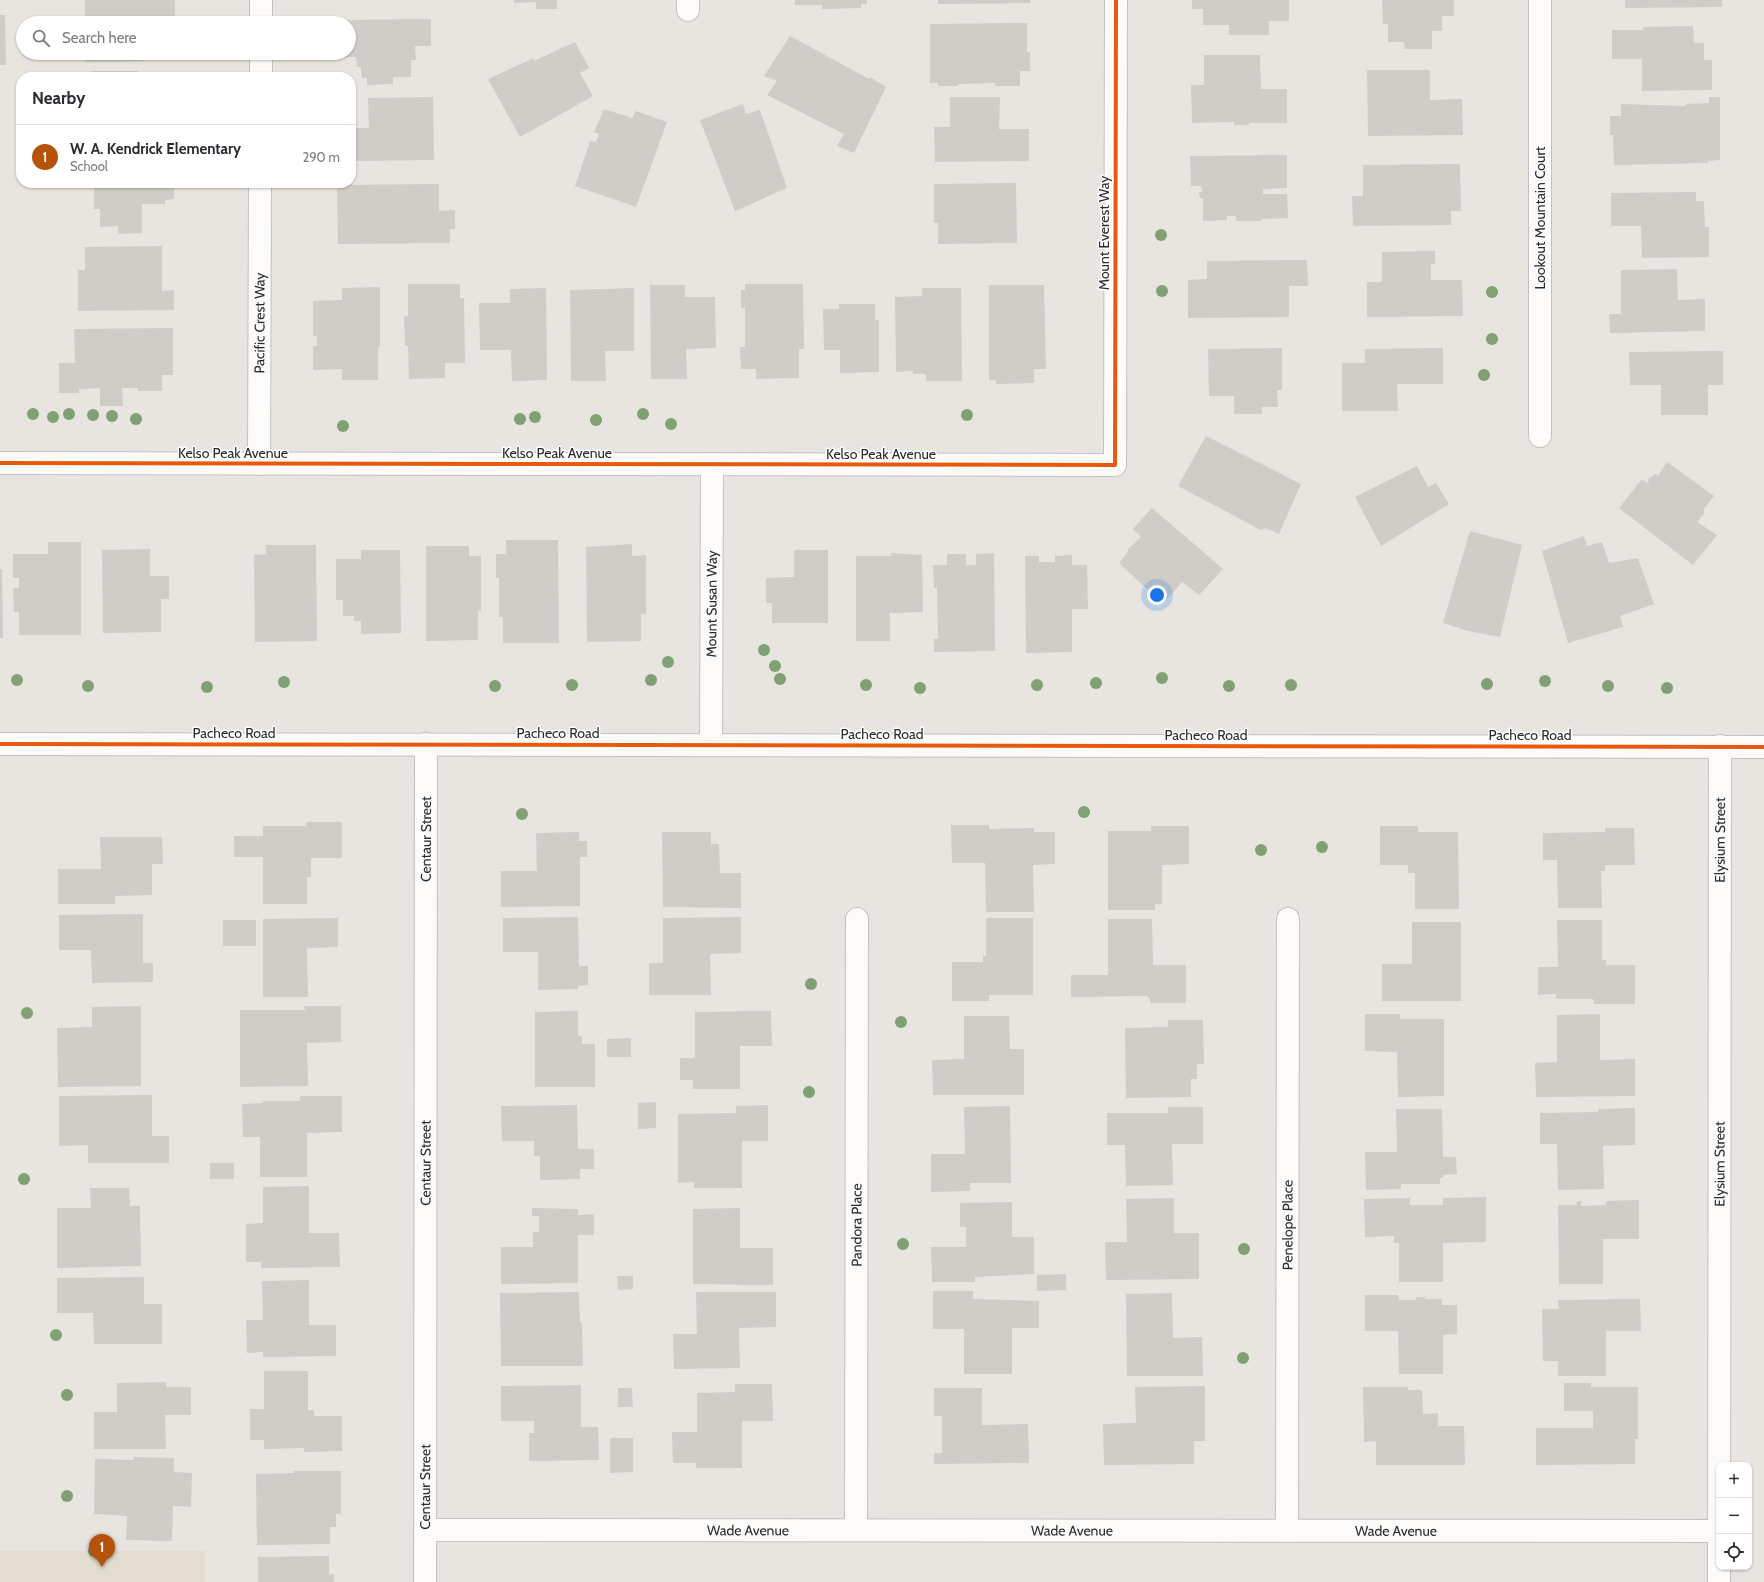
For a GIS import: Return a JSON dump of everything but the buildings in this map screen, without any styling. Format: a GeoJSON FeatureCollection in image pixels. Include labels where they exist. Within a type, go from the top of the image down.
{"type":"FeatureCollection","features":[{"type":"Feature","properties":{"kind":"street"},"geometry":{"type":"LineString","coordinates":[[261,0],[261,16]]}},
{"type":"Feature","properties":{"kind":"street","name":"Mount Everest Way"},"geometry":{"type":"LineString","coordinates":[[1115,465],[1116,0]]}},
{"type":"Feature","properties":{"kind":"street","name":"Lookout Mountain Court"},"geometry":{"type":"LineString","coordinates":[[1540,0],[1540,436]]}},
{"type":"Feature","properties":{"kind":"street"},"geometry":{"type":"LineString","coordinates":[[261,60],[261,72]]}},
{"type":"Feature","properties":{"kind":"street","name":"Pacific Crest Way"},"geometry":{"type":"LineString","coordinates":[[259,464],[260,188]]}},
{"type":"Feature","properties":{"kind":"street","name":"Kelso Peak Avenue"},"geometry":{"type":"LineString","coordinates":[[0,463],[1115,465]]}},
{"type":"Feature","properties":{"kind":"street","name":"Mount Susan Way"},"geometry":{"type":"LineString","coordinates":[[711,745],[712,464]]}},
{"type":"Feature","properties":{"kind":"street","name":"Pacheco Road"},"geometry":{"type":"LineString","coordinates":[[0,744],[1764,747]]}},
{"type":"Feature","properties":{"kind":"street","name":"Centaur Street"},"geometry":{"type":"LineString","coordinates":[[425,1582],[426,744]]}},
{"type":"Feature","properties":{"kind":"street","name":"Elysium Street"},"geometry":{"type":"LineString","coordinates":[[1719,1498],[1720,746]]}},
{"type":"Feature","properties":{"kind":"street","name":"Pandora Place"},"geometry":{"type":"LineString","coordinates":[[856,1530],[857,919]]}},
{"type":"Feature","properties":{"kind":"street","name":"Penelope Place"},"geometry":{"type":"LineString","coordinates":[[1287,1531],[1288,919]]}},
{"type":"Feature","properties":{"kind":"street","name":"Wade Avenue"},"geometry":{"type":"LineString","coordinates":[[425,1530],[1716,1532]]}},
{"type":"Feature","properties":{"kind":"street","name":"Elysium Street"},"geometry":{"type":"LineString","coordinates":[[1718,1582],[1719,1534]]}},
{"type":"Feature","properties":{"kind":"shaded area"},"geometry":{"type":"Polygon","coordinates":[[[0,1551],[205,1551],[205,1582],[0,1582],[0,1551]]]}},
{"type":"Feature","properties":{"kind":"cycle path"},"geometry":{"type":"LineString","coordinates":[[0,463],[1115,465],[1116,0]]}},
{"type":"Feature","properties":{"kind":"cycle path"},"geometry":{"type":"LineString","coordinates":[[0,744],[1764,747]]}},
{"type":"Feature","properties":{"kind":"place","name":"W. A. Kendrick Elementary"},"geometry":{"type":"Point","coordinates":[102,1567]}}]}
